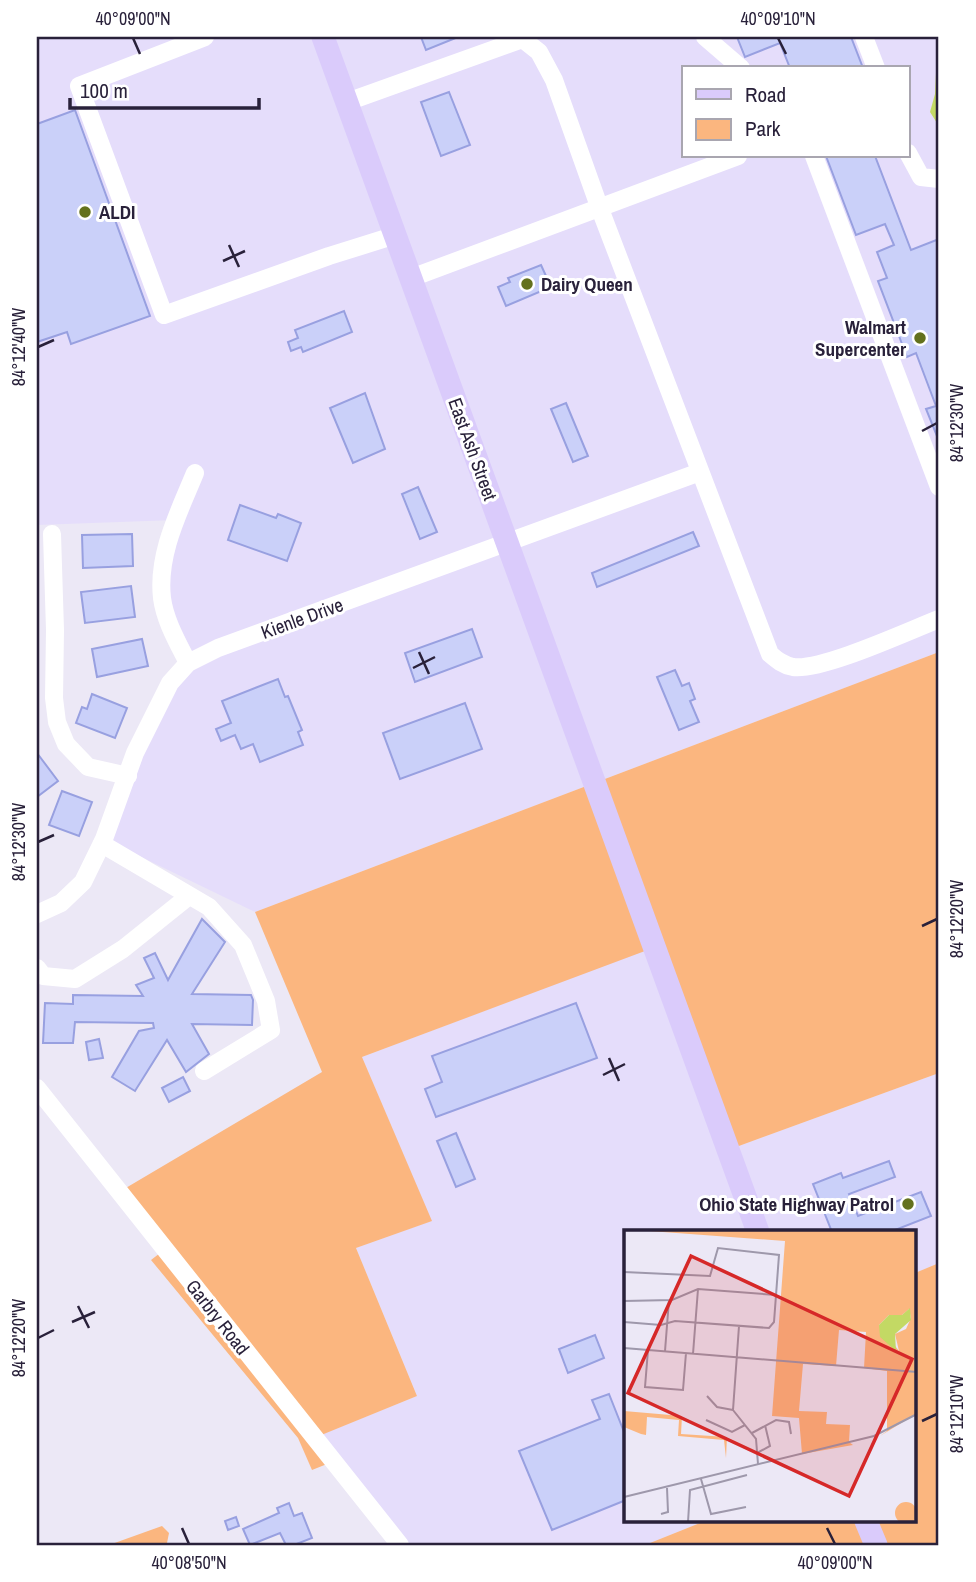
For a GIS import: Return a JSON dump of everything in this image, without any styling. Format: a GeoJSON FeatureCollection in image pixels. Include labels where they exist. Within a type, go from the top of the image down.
{"type":"FeatureCollection","features":[{"type":"Feature","properties":{"kind":"main road","name":"East Ash Street"},"geometry":{"type":"LineString","coordinates":[[323,37],[757,1230]]}},
{"type":"Feature","properties":{"kind":"main road"},"geometry":{"type":"LineString","coordinates":[[866,1522],[876,1545]]}},
{"type":"Feature","properties":{"kind":"street"},"geometry":{"type":"LineString","coordinates":[[205,37],[79,86],[163,315],[396,235]]}},
{"type":"Feature","properties":{"kind":"street"},"geometry":{"type":"LineString","coordinates":[[705,37],[739,66]]}},
{"type":"Feature","properties":{"kind":"street"},"geometry":{"type":"LineString","coordinates":[[864,37],[875,66]]}},
{"type":"Feature","properties":{"kind":"street"},"geometry":{"type":"LineString","coordinates":[[347,102],[524,38],[539,52],[554,80],[600,209],[770,654],[781,663],[794,667],[817,666],[939,619]]}},
{"type":"Feature","properties":{"kind":"street"},"geometry":{"type":"LineString","coordinates":[[909,155],[921,177],[939,178]]}},
{"type":"Feature","properties":{"kind":"street"},"geometry":{"type":"LineString","coordinates":[[411,278],[733,158]]}},
{"type":"Feature","properties":{"kind":"street"},"geometry":{"type":"LineString","coordinates":[[815,158],[939,486]]}},
{"type":"Feature","properties":{"kind":"street","name":"Kienle Drive"},"geometry":{"type":"LineString","coordinates":[[37,915],[61,903],[83,882],[102,844],[135,753],[170,683],[188,663],[218,648],[700,472]]}},
{"type":"Feature","properties":{"kind":"street"},"geometry":{"type":"LineString","coordinates":[[188,663],[170,625],[162,598],[162,566],[170,534],[195,473]]}},
{"type":"Feature","properties":{"kind":"street"},"geometry":{"type":"LineString","coordinates":[[52,534],[54,698],[57,722],[66,744],[88,767],[128,776]]}},
{"type":"Feature","properties":{"kind":"street"},"geometry":{"type":"LineString","coordinates":[[102,844],[209,907],[243,946],[266,1000],[271,1030],[204,1071]]}},
{"type":"Feature","properties":{"kind":"street"},"geometry":{"type":"LineString","coordinates":[[37,968],[43,976],[75,979],[123,949],[189,896]]}},
{"type":"Feature","properties":{"kind":"street","name":"Garbry Road"},"geometry":{"type":"LineString","coordinates":[[37,1088],[400,1545]]}},
{"type":"Feature","properties":{"kind":"shaded area"},"geometry":{"type":"Polygon","coordinates":[[[37,37],[939,37],[939,652],[255,912],[104,839],[128,776],[188,663],[162,599],[175,520],[37,525],[37,37]]]}},
{"type":"Feature","properties":{"kind":"shaded area"},"geometry":{"type":"Polygon","coordinates":[[[939,72],[937,123],[930,112],[935,94],[936,73],[939,72]]]}},
{"type":"Feature","properties":{"kind":"shaded area"},"geometry":{"type":"Polygon","coordinates":[[[653,947],[728,1150],[939,1073],[939,1263],[916,1273],[916,1230],[624,1230],[624,1522],[702,1522],[645,1545],[400,1545],[313,1438],[417,1396],[356,1248],[431,1221],[362,1057],[653,947]]]}},
{"type":"Feature","properties":{"kind":"green space"},"geometry":{"type":"Polygon","coordinates":[[[939,652],[939,1073],[728,1150],[653,948],[362,1057],[432,1221],[356,1248],[417,1396],[314,1438],[332,1462],[312,1470],[298,1438],[151,1260],[164,1250],[119,1192],[322,1072],[255,912],[939,652]]]}},
{"type":"Feature","properties":{"kind":"green space"},"geometry":{"type":"Polygon","coordinates":[[[939,1263],[939,1545],[645,1545],[702,1522],[916,1522],[916,1273],[939,1263]]]}},
{"type":"Feature","properties":{"kind":"green space"},"geometry":{"type":"Polygon","coordinates":[[[162,1526],[169,1533],[167,1543],[109,1545],[162,1526]]]}},
{"type":"Feature","properties":{"kind":"building"},"geometry":{"type":"Polygon","coordinates":[[[421,37],[458,37],[426,50],[421,37]]]}},
{"type":"Feature","properties":{"kind":"building"},"geometry":{"type":"Polygon","coordinates":[[[737,37],[851,37],[862,66],[789,66],[780,43],[745,57],[737,37]]]}},
{"type":"Feature","properties":{"kind":"building"},"geometry":{"type":"Polygon","coordinates":[[[449,92],[470,145],[441,156],[421,102],[449,92]]]}},
{"type":"Feature","properties":{"kind":"building"},"geometry":{"type":"Polygon","coordinates":[[[75,110],[150,316],[71,344],[67,332],[37,342],[37,124],[75,110]]]}},
{"type":"Feature","properties":{"kind":"building","name":"Walmart Supercenter"},"geometry":{"type":"Polygon","coordinates":[[[827,158],[876,158],[911,250],[939,239],[939,441],[926,409],[936,406],[916,353],[907,357],[878,281],[887,278],[877,252],[894,245],[885,224],[856,235],[827,158]]]}},
{"type":"Feature","properties":{"kind":"building","name":"Dairy Queen"},"geometry":{"type":"Polygon","coordinates":[[[541,265],[551,287],[506,306],[498,287],[510,282],[508,278],[541,265]]]}},
{"type":"Feature","properties":{"kind":"building"},"geometry":{"type":"Polygon","coordinates":[[[344,311],[352,332],[303,352],[301,347],[291,351],[288,342],[298,338],[295,330],[344,311]]]}},
{"type":"Feature","properties":{"kind":"building"},"geometry":{"type":"Polygon","coordinates":[[[365,393],[385,449],[353,463],[330,408],[365,393]]]}},
{"type":"Feature","properties":{"kind":"building"},"geometry":{"type":"Polygon","coordinates":[[[566,403],[588,456],[573,462],[551,409],[566,403]]]}},
{"type":"Feature","properties":{"kind":"building"},"geometry":{"type":"Polygon","coordinates":[[[418,487],[437,532],[420,539],[402,494],[418,487]]]}},
{"type":"Feature","properties":{"kind":"building"},"geometry":{"type":"Polygon","coordinates":[[[240,505],[276,518],[278,514],[301,523],[287,561],[228,540],[240,505]]]}},
{"type":"Feature","properties":{"kind":"building"},"geometry":{"type":"Polygon","coordinates":[[[693,532],[699,546],[597,587],[592,573],[693,532]]]}},
{"type":"Feature","properties":{"kind":"building"},"geometry":{"type":"Polygon","coordinates":[[[132,534],[133,566],[83,568],[82,535],[132,534]]]}},
{"type":"Feature","properties":{"kind":"building"},"geometry":{"type":"Polygon","coordinates":[[[131,586],[135,617],[85,623],[81,592],[131,586]]]}},
{"type":"Feature","properties":{"kind":"building"},"geometry":{"type":"Polygon","coordinates":[[[472,629],[482,657],[415,682],[405,653],[472,629]]]}},
{"type":"Feature","properties":{"kind":"building"},"geometry":{"type":"Polygon","coordinates":[[[142,639],[148,666],[97,677],[92,649],[142,639]]]}},
{"type":"Feature","properties":{"kind":"building"},"geometry":{"type":"Polygon","coordinates":[[[675,670],[682,686],[689,683],[695,699],[690,701],[699,722],[679,730],[657,677],[675,670]]]}},
{"type":"Feature","properties":{"kind":"building"},"geometry":{"type":"Polygon","coordinates":[[[278,679],[302,730],[298,732],[303,745],[260,762],[253,744],[241,749],[235,735],[221,741],[216,729],[231,723],[222,701],[278,679]]]}},
{"type":"Feature","properties":{"kind":"building"},"geometry":{"type":"Polygon","coordinates":[[[92,694],[127,708],[115,738],[76,723],[82,707],[87,709],[92,694]]]}},
{"type":"Feature","properties":{"kind":"building"},"geometry":{"type":"Polygon","coordinates":[[[465,703],[482,749],[400,779],[383,733],[465,703]]]}},
{"type":"Feature","properties":{"kind":"building"},"geometry":{"type":"Polygon","coordinates":[[[37,753],[58,781],[37,797],[37,753]]]}},
{"type":"Feature","properties":{"kind":"building"},"geometry":{"type":"Polygon","coordinates":[[[62,791],[92,802],[79,836],[49,825],[62,791]]]}},
{"type":"Feature","properties":{"kind":"building"},"geometry":{"type":"Polygon","coordinates":[[[202,919],[225,942],[192,994],[251,995],[252,1025],[192,1024],[209,1054],[186,1072],[167,1040],[135,1091],[112,1077],[139,1031],[154,1028],[153,1023],[75,1022],[73,1043],[43,1043],[45,1003],[73,1004],[73,995],[143,996],[136,985],[154,978],[144,958],[155,953],[168,980],[202,919]]]}},
{"type":"Feature","properties":{"kind":"building"},"geometry":{"type":"Polygon","coordinates":[[[576,1003],[597,1058],[436,1117],[425,1089],[442,1082],[432,1056],[576,1003]]]}},
{"type":"Feature","properties":{"kind":"building"},"geometry":{"type":"Polygon","coordinates":[[[99,1039],[103,1058],[89,1060],[86,1042],[99,1039]]]}},
{"type":"Feature","properties":{"kind":"building"},"geometry":{"type":"Polygon","coordinates":[[[183,1077],[190,1091],[169,1102],[162,1088],[183,1077]]]}},
{"type":"Feature","properties":{"kind":"building"},"geometry":{"type":"Polygon","coordinates":[[[456,1133],[475,1179],[456,1187],[437,1141],[456,1133]]]}},
{"type":"Feature","properties":{"kind":"building","name":"Ohio State Highway Patrol"},"geometry":{"type":"Polygon","coordinates":[[[889,1161],[895,1177],[849,1194],[858,1216],[921,1192],[931,1216],[895,1230],[831,1230],[813,1184],[841,1173],[843,1178],[889,1161]]]}},
{"type":"Feature","properties":{"kind":"building"},"geometry":{"type":"Polygon","coordinates":[[[595,1335],[604,1358],[568,1373],[559,1349],[595,1335]]]}},
{"type":"Feature","properties":{"kind":"building"},"geometry":{"type":"Polygon","coordinates":[[[609,1394],[624,1432],[624,1501],[552,1530],[519,1451],[600,1419],[592,1400],[609,1394]]]}},
{"type":"Feature","properties":{"kind":"building"},"geometry":{"type":"Polygon","coordinates":[[[289,1503],[294,1516],[302,1513],[312,1538],[286,1545],[280,1533],[250,1545],[243,1529],[279,1513],[277,1508],[289,1503]]]}},
{"type":"Feature","properties":{"kind":"building"},"geometry":{"type":"Polygon","coordinates":[[[236,1517],[239,1526],[228,1530],[225,1521],[236,1517]]]}},
{"type":"Feature","properties":{"kind":"place","name":"ALDI"},"geometry":{"type":"Point","coordinates":[85,212]}},
{"type":"Feature","properties":{"kind":"place","name":"Dairy Queen"},"geometry":{"type":"Point","coordinates":[527,284]}},
{"type":"Feature","properties":{"kind":"place","name":"Walmart Supercenter"},"geometry":{"type":"Point","coordinates":[920,338]}},
{"type":"Feature","properties":{"kind":"place","name":"Ohio State Highway Patrol"},"geometry":{"type":"Point","coordinates":[908,1204]}}]}
